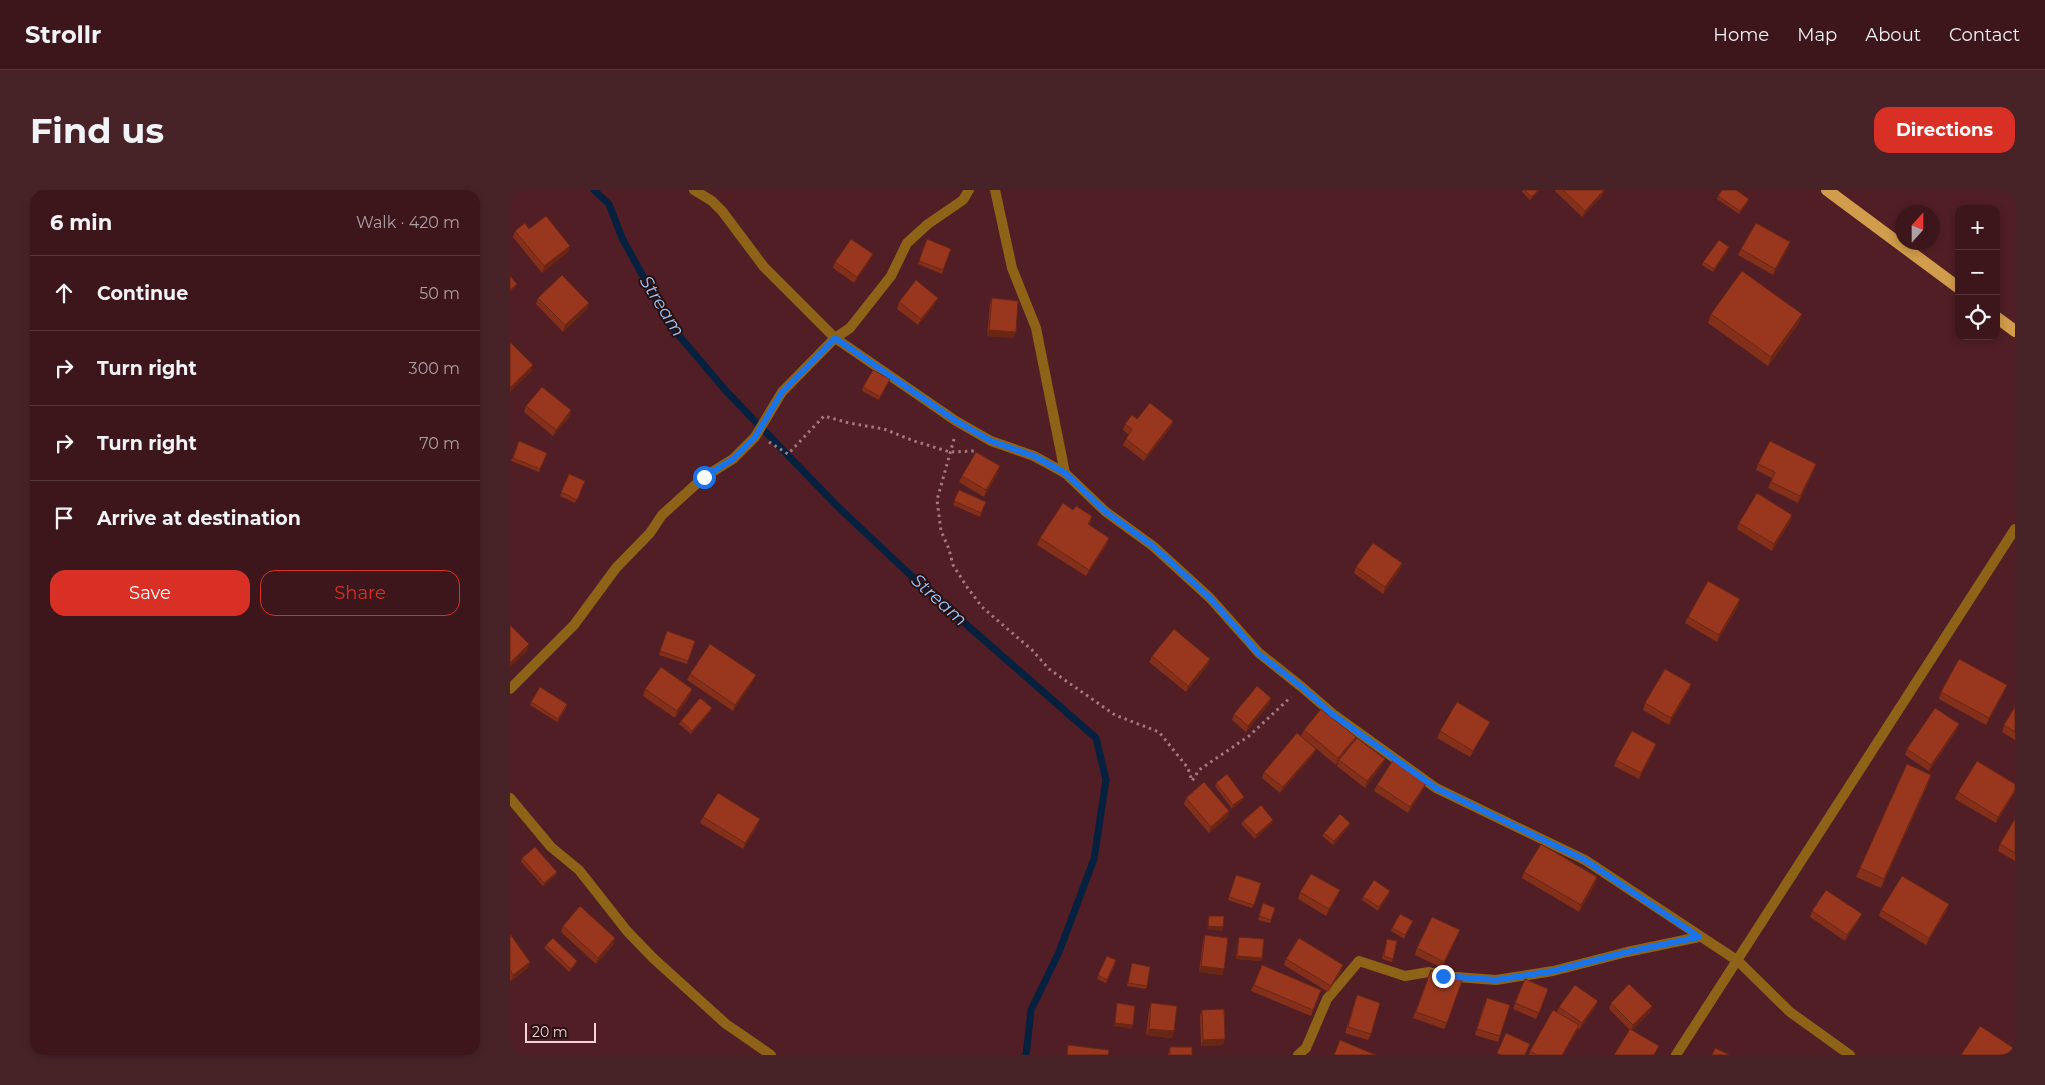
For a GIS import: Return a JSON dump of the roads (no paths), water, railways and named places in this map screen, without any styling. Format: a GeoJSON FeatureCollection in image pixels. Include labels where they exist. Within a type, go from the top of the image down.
{"type":"FeatureCollection","features":[{"type":"Feature","properties":{"kind":"main road"},"geometry":{"type":"LineString","coordinates":[[1827,190],[1955,285]]}},
{"type":"Feature","properties":{"kind":"main road"},"geometry":{"type":"LineString","coordinates":[[2000,319],[2015,331]]}},
{"type":"Feature","properties":{"kind":"street"},"geometry":{"type":"LineString","coordinates":[[694,190],[712,200],[764,267],[835,338],[956,421],[991,441],[1034,456],[1065,473],[1106,512],[1160,553],[1210,598],[1259,654],[1303,688],[1332,714],[1436,788],[1585,860],[1738,961],[1790,1012],[1850,1055]]}},
{"type":"Feature","properties":{"kind":"street"},"geometry":{"type":"LineString","coordinates":[[510,689],[574,625],[616,568],[650,533],[662,515],[704,477],[733,459],[755,437],[782,392],[835,338],[850,328],[891,276],[907,243],[928,224],[963,200],[969,190]]}},
{"type":"Feature","properties":{"kind":"street"},"geometry":{"type":"LineString","coordinates":[[995,190],[1012,268],[1036,328],[1065,473]]}},
{"type":"Feature","properties":{"kind":"street"},"geometry":{"type":"LineString","coordinates":[[1676,1055],[2015,529]]}},
{"type":"Feature","properties":{"kind":"street"},"geometry":{"type":"LineString","coordinates":[[510,798],[552,847],[578,870],[627,932],[652,958],[726,1024],[771,1055]]}},
{"type":"Feature","properties":{"kind":"street"},"geometry":{"type":"LineString","coordinates":[[1298,1055],[1306,1048],[1327,999],[1359,961],[1404,976],[1428,972],[1443,976],[1496,980],[1553,971],[1627,952],[1699,937]]}},
{"type":"Feature","properties":{"kind":"waterway","name":"Stream"},"geometry":{"type":"LineString","coordinates":[[594,190],[609,204],[622,238],[670,325],[726,391],[836,505],[920,584],[1096,738],[1106,780],[1094,859],[1059,952],[1031,1010],[1026,1055]]}}]}
